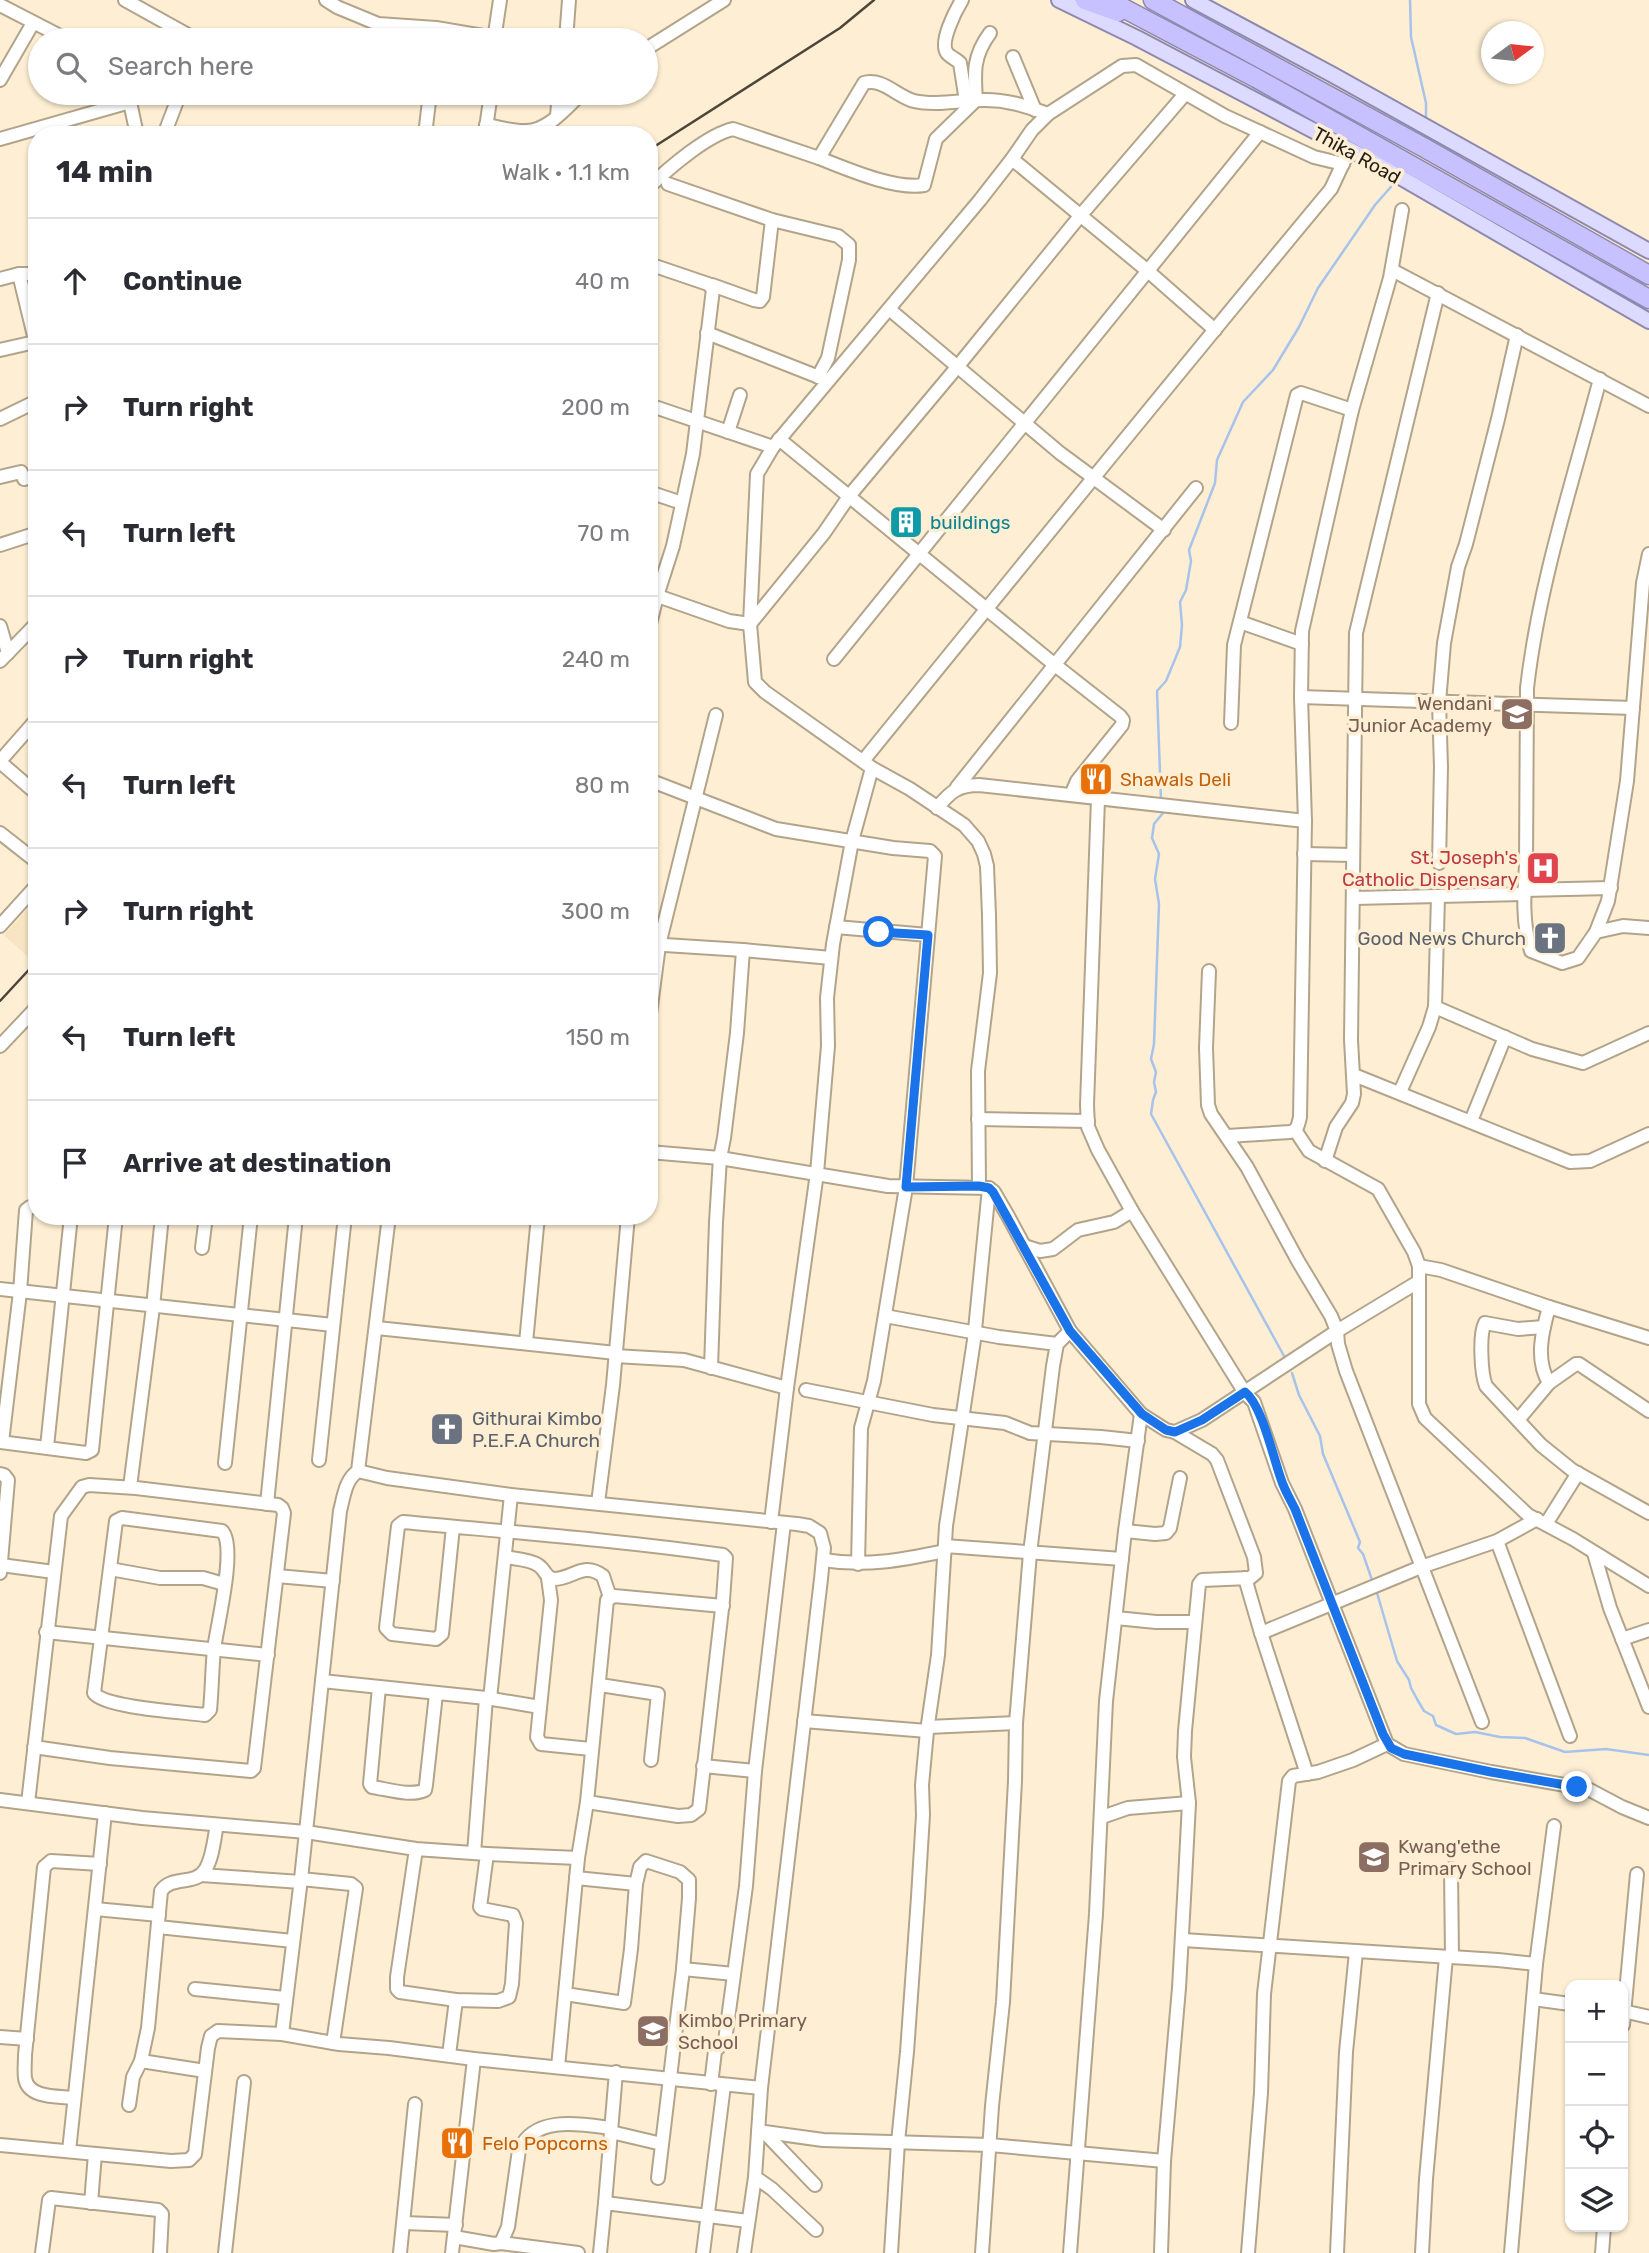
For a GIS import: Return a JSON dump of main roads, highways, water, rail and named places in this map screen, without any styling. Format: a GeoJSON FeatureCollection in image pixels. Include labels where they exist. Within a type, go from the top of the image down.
{"type":"FeatureCollection","features":[{"type":"Feature","properties":{"kind":"highway"},"geometry":{"type":"LineString","coordinates":[[1085,0],[1108,10],[1142,17]]}},
{"type":"Feature","properties":{"kind":"highway","name":"Thika Road"},"geometry":{"type":"LineString","coordinates":[[1108,0],[1142,17],[1409,173],[1649,299]]}},
{"type":"Feature","properties":{"kind":"highway","name":"Thika Road"},"geometry":{"type":"LineString","coordinates":[[1160,2],[1649,275]]}},
{"type":"Feature","properties":{"kind":"main road","name":"Thika Road"},"geometry":{"type":"LineString","coordinates":[[1059,0],[1137,38],[1346,157],[1385,159]]}},
{"type":"Feature","properties":{"kind":"main road"},"geometry":{"type":"LineString","coordinates":[[1193,0],[1649,251]]}},
{"type":"Feature","properties":{"kind":"main road","name":"Thika Road"},"geometry":{"type":"LineString","coordinates":[[1409,173],[1649,321]]}},
{"type":"Feature","properties":{"kind":"waterway"},"geometry":{"type":"LineString","coordinates":[[1410,0],[1411,37],[1426,103],[1426,121]]}},
{"type":"Feature","properties":{"kind":"waterway"},"geometry":{"type":"LineString","coordinates":[[1161,800],[1157,691],[1166,681],[1180,647],[1180,602],[1186,590],[1191,561],[1189,550],[1215,483],[1217,460],[1243,402],[1273,370],[1299,327],[1318,288],[1375,205],[1396,181]]}},
{"type":"Feature","properties":{"kind":"waterway"},"geometry":{"type":"LineString","coordinates":[[1163,813],[1154,824],[1152,838],[1159,854],[1155,879],[1159,904],[1154,1044],[1151,1059],[1156,1072],[1156,1092],[1151,1114],[1284,1356]]}},
{"type":"Feature","properties":{"kind":"waterway"},"geometry":{"type":"LineString","coordinates":[[1292,1373],[1299,1395],[1320,1436],[1323,1454],[1360,1542],[1358,1548],[1363,1554],[1372,1580]]}},
{"type":"Feature","properties":{"kind":"waterway"},"geometry":{"type":"LineString","coordinates":[[1377,1593],[1397,1661],[1424,1711],[1433,1716],[1436,1725],[1456,1734],[1475,1732],[1525,1738],[1565,1752],[1606,1749],[1649,1755]]}},
{"type":"Feature","properties":{"kind":"railway"},"geometry":{"type":"LineString","coordinates":[[658,144],[840,28],[874,0]]}},
{"type":"Feature","properties":{"kind":"railway"},"geometry":{"type":"LineString","coordinates":[[0,1001],[28,971]]}},
{"type":"Feature","properties":{"kind":"place","name":"buildings"},"geometry":{"type":"Point","coordinates":[906,522]}},
{"type":"Feature","properties":{"kind":"place","name":"Wendani Junior Academy"},"geometry":{"type":"Point","coordinates":[1517,714]}},
{"type":"Feature","properties":{"kind":"place","name":"Shawals Deli"},"geometry":{"type":"Point","coordinates":[1096,779]}},
{"type":"Feature","properties":{"kind":"place","name":"St. Joseph's Catholic Dispensary"},"geometry":{"type":"Point","coordinates":[1543,868]}},
{"type":"Feature","properties":{"kind":"place","name":"Good News Church"},"geometry":{"type":"Point","coordinates":[1550,938]}},
{"type":"Feature","properties":{"kind":"place","name":"Githurai Kimbo P.E.F.A Church"},"geometry":{"type":"Point","coordinates":[447,1429]}},
{"type":"Feature","properties":{"kind":"place","name":"Kwang'ethe Primary School"},"geometry":{"type":"Point","coordinates":[1374,1857]}},
{"type":"Feature","properties":{"kind":"place","name":"Kimbo Primary School"},"geometry":{"type":"Point","coordinates":[653,2031]}},
{"type":"Feature","properties":{"kind":"place","name":"Felo Popcorns"},"geometry":{"type":"Point","coordinates":[457,2143]}}]}
